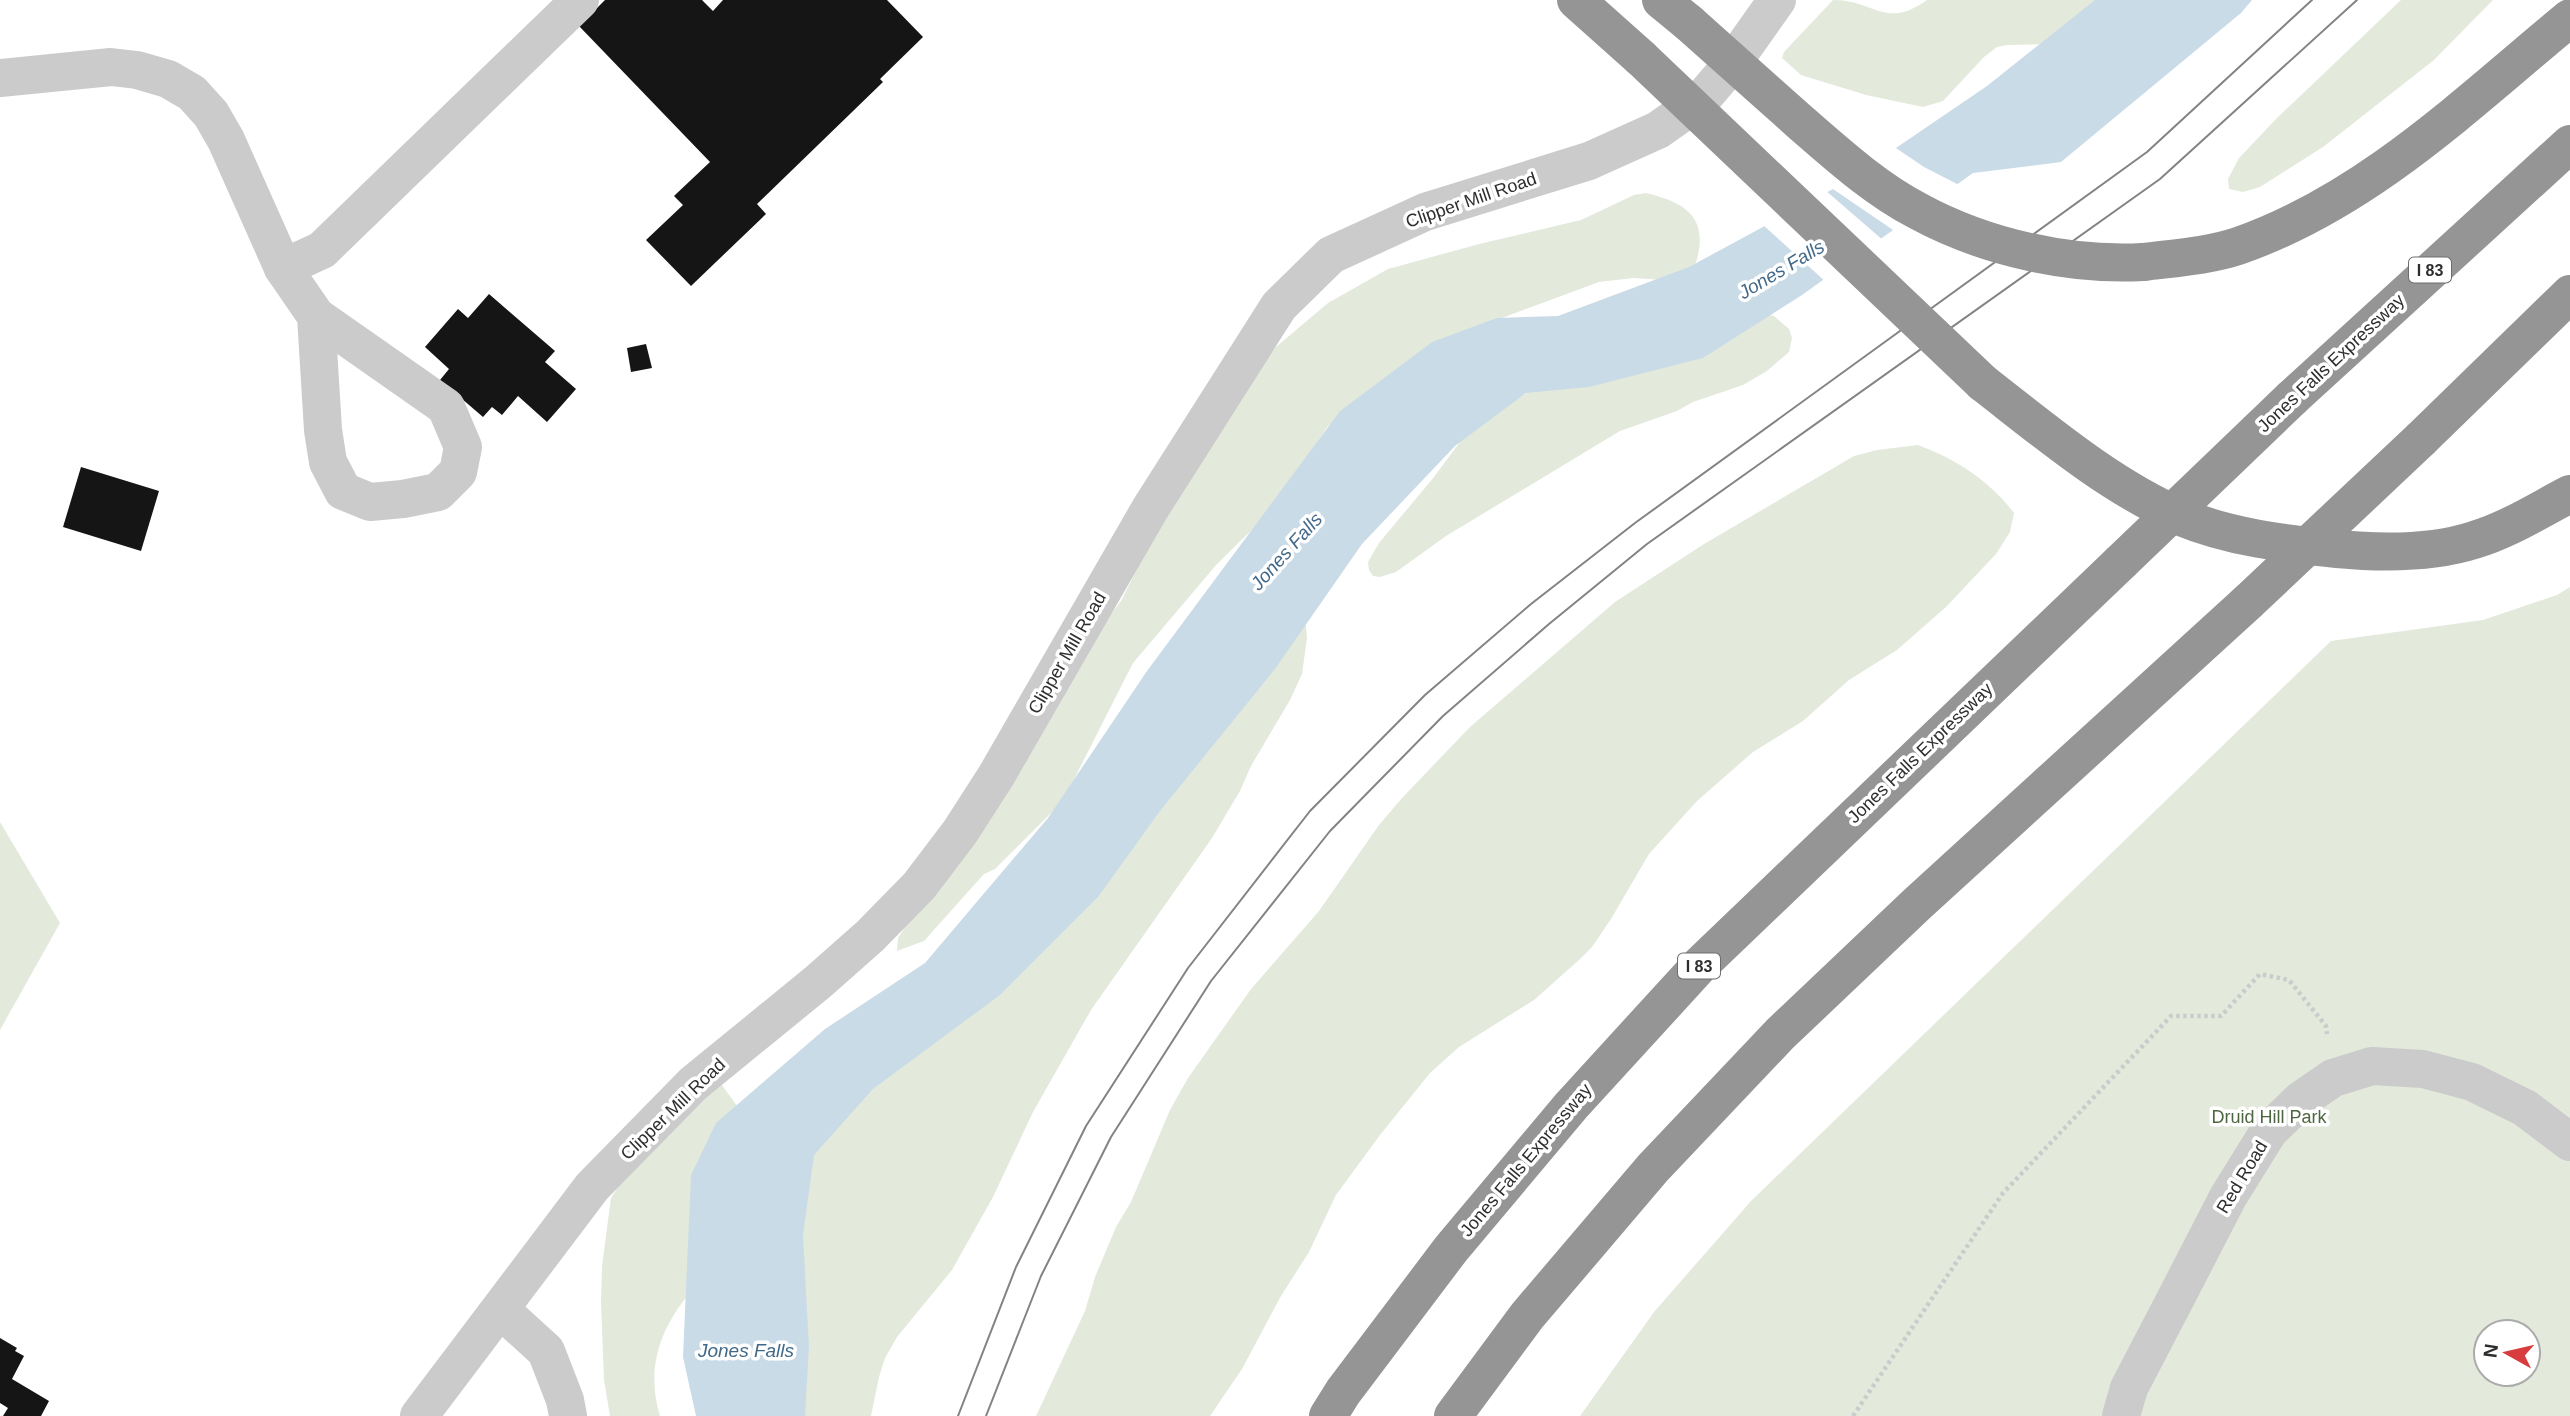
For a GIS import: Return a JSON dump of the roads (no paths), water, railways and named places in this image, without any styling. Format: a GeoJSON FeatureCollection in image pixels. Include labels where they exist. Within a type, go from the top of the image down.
{"type":"FeatureCollection","features":[{"type":"Feature","properties":{"kind":"highway"},"geometry":{"type":"LineString","coordinates":[[1576,0],[1641,58],[1983,383],[2077,455],[2182,517],[2284,544],[2392,552],[2473,541],[2570,494]]}},
{"type":"Feature","properties":{"kind":"highway"},"geometry":{"type":"LineString","coordinates":[[1675,12],[1853,168],[1918,211],[1985,239],[2058,258],[2114,263],[2190,257],[2237,246],[2293,222],[2355,189],[2416,145],[2570,18]]}},
{"type":"Feature","properties":{"kind":"highway","name":"Jones Falls Expressway"},"geometry":{"type":"LineString","coordinates":[[1328,1416],[1343,1392],[1451,1249],[1571,1106],[1700,965],[2292,398],[2570,144]]}},
{"type":"Feature","properties":{"kind":"highway"},"geometry":{"type":"LineString","coordinates":[[1453,1416],[1527,1316],[1635,1189],[1780,1034],[1917,904],[2248,602],[2570,294]]}},
{"type":"Feature","properties":{"kind":"street"},"geometry":{"type":"LineString","coordinates":[[283,268],[322,250],[580,0]]}},
{"type":"Feature","properties":{"kind":"street","name":"Clipper Mill Road"},"geometry":{"type":"LineString","coordinates":[[419,1416],[592,1187],[693,1084],[818,982],[870,936],[919,886],[960,832],[996,776],[1150,509],[1279,306],[1331,256],[1424,212],[1589,161],[1658,130],[1702,99],[1731,65],[1777,0]]}},
{"type":"Feature","properties":{"kind":"street"},"geometry":{"type":"LineString","coordinates":[[0,78],[111,67],[137,70],[168,79],[192,93],[211,114],[226,140],[283,268],[316,316],[446,407],[463,447],[458,472],[438,492],[370,502],[343,491],[328,462],[323,430],[316,316]]}},
{"type":"Feature","properties":{"kind":"street","name":"Red Road"},"geometry":{"type":"LineString","coordinates":[[2121,1416],[2129,1388],[2228,1197],[2269,1130],[2301,1100],[2333,1078],[2372,1066],[2423,1069],[2472,1082],[2525,1108],[2570,1142]]}},
{"type":"Feature","properties":{"kind":"street"},"geometry":{"type":"LineString","coordinates":[[500,1310],[546,1351],[565,1400],[568,1416]]}},
{"type":"Feature","properties":{"kind":"water","name":"Jones Falls"},"geometry":{"type":"Polygon","coordinates":[[[2095,0],[2252,0],[2241,13],[2061,162],[1973,173],[1802,295],[1703,358],[1589,387],[1526,393],[1455,446],[1362,544],[1275,669],[1160,811],[1098,897],[1000,995],[873,1089],[814,1155],[803,1235],[809,1347],[805,1416],[696,1416],[683,1357],[691,1175],[716,1123],[825,1029],[925,963],[1048,818],[1147,671],[1340,411],[1432,342],[1497,318],[1558,316],[1689,267],[1846,182],[1987,86],[2095,0]]]}},
{"type":"Feature","properties":{"kind":"tram line"},"geometry":{"type":"LineString","coordinates":[[958,1416],[1016,1267],[1086,1126],[1188,968],[1310,811],[1425,695],[1531,604],[1635,523],[2147,152],[2312,0]]}},
{"type":"Feature","properties":{"kind":"tram line"},"geometry":{"type":"LineString","coordinates":[[986,1416],[1041,1276],[1111,1137],[1211,981],[1330,831],[1443,716],[1647,544],[2160,179],[2357,0]]}},
{"type":"Feature","properties":{"kind":"park label","name":"Druid Hill Park"},"geometry":{"type":"Point","coordinates":[2269,1117]}}]}
